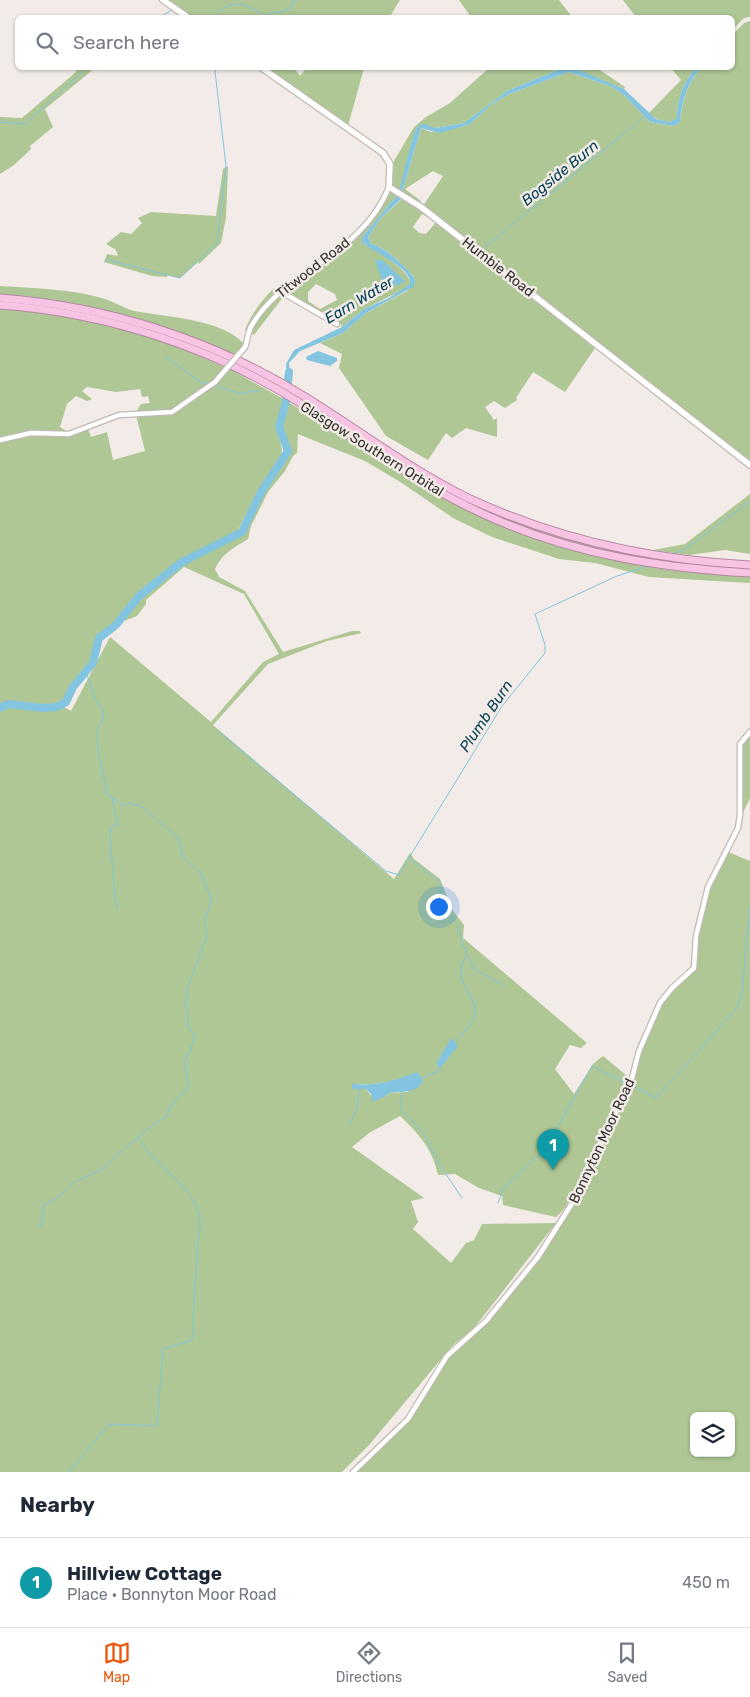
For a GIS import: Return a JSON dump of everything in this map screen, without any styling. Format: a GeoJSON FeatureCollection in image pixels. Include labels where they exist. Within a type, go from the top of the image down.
{"type":"FeatureCollection","features":[{"type":"Feature","properties":{"kind":"highway","name":"Glasgow Southern Orbital"},"geometry":{"type":"LineString","coordinates":[[0,298],[79,308],[151,326],[214,349],[275,378],[401,461],[474,500],[532,525],[591,544],[633,552],[686,561],[750,565]]}},
{"type":"Feature","properties":{"kind":"highway","name":"Glasgow Southern Orbital"},"geometry":{"type":"LineString","coordinates":[[0,306],[75,315],[152,334],[236,368],[304,405],[434,489],[497,520],[527,532],[588,551],[645,563],[750,573]]}},
{"type":"Feature","properties":{"kind":"street"},"geometry":{"type":"LineString","coordinates":[[163,0],[185,15]]}},
{"type":"Feature","properties":{"kind":"street"},"geometry":{"type":"LineString","coordinates":[[265,70],[387,157],[390,164],[389,186]]}},
{"type":"Feature","properties":{"kind":"street","name":"Humbie Road"},"geometry":{"type":"LineString","coordinates":[[389,186],[482,254],[750,465]]}},
{"type":"Feature","properties":{"kind":"street","name":"Titwood Road"},"geometry":{"type":"LineString","coordinates":[[0,440],[32,433],[69,434],[119,415],[172,412],[215,382],[245,347],[252,325],[265,308],[283,290],[346,245],[377,209],[389,186]]}},
{"type":"Feature","properties":{"kind":"street"},"geometry":{"type":"LineString","coordinates":[[283,290],[285,294],[337,324]]}},
{"type":"Feature","properties":{"kind":"street","name":"Bonnyton Moor Road"},"geometry":{"type":"LineString","coordinates":[[353,1472],[408,1418],[447,1356],[486,1321],[538,1256],[573,1205],[597,1150],[631,1082],[639,1051],[660,1003],[672,988],[694,968],[696,936],[708,887],[738,828],[740,808],[740,744],[750,732]]}},
{"type":"Feature","properties":{"kind":"green space"},"geometry":{"type":"Polygon","coordinates":[[[168,0],[400,0],[391,15],[190,15],[168,0]]]}},
{"type":"Feature","properties":{"kind":"green space"},"geometry":{"type":"Polygon","coordinates":[[[459,0],[559,0],[570,15],[470,15],[459,0]]]}},
{"type":"Feature","properties":{"kind":"green space"},"geometry":{"type":"Polygon","coordinates":[[[623,0],[750,0],[750,17],[744,18],[735,27],[735,15],[634,15],[623,0]]]}},
{"type":"Feature","properties":{"kind":"green space"},"geometry":{"type":"Polygon","coordinates":[[[750,21],[750,461],[423,206],[443,176],[433,171],[405,189],[421,201],[419,203],[402,192],[421,128],[431,132],[470,124],[492,104],[509,94],[569,72],[612,87],[624,95],[650,122],[673,126],[680,122],[686,93],[700,70],[735,70],[735,32],[744,23],[750,21]]]}},
{"type":"Feature","properties":{"kind":"green space"},"geometry":{"type":"Polygon","coordinates":[[[76,70],[93,70],[45,109],[53,127],[30,146],[31,149],[14,165],[0,174],[0,117],[22,118],[76,72],[76,70]]]}},
{"type":"Feature","properties":{"kind":"green space"},"geometry":{"type":"Polygon","coordinates":[[[269,70],[296,70],[300,76],[305,70],[363,70],[348,126],[269,70]]]}},
{"type":"Feature","properties":{"kind":"green space"},"geometry":{"type":"Polygon","coordinates":[[[487,70],[558,70],[507,91],[464,123],[435,128],[419,125],[399,191],[392,186],[394,161],[414,127],[426,117],[450,103],[487,70]]]}},
{"type":"Feature","properties":{"kind":"green space"},"geometry":{"type":"Polygon","coordinates":[[[575,70],[600,70],[625,87],[624,89],[575,70]]]}},
{"type":"Feature","properties":{"kind":"green space"},"geometry":{"type":"Polygon","coordinates":[[[673,70],[695,70],[682,91],[677,119],[666,122],[655,118],[649,113],[681,80],[673,70]]]}},
{"type":"Feature","properties":{"kind":"green space"},"geometry":{"type":"Polygon","coordinates":[[[228,166],[226,218],[221,243],[199,264],[198,262],[180,278],[168,275],[167,277],[152,276],[104,262],[107,254],[118,256],[116,250],[106,244],[121,232],[131,234],[142,223],[138,218],[151,212],[216,216],[223,169],[228,166]]]}},
{"type":"Feature","properties":{"kind":"green space"},"geometry":{"type":"Polygon","coordinates":[[[390,192],[398,194],[362,237],[364,244],[399,267],[409,279],[410,284],[405,289],[364,309],[342,327],[339,322],[286,290],[341,253],[358,235],[390,192]],[[316,284],[308,292],[308,301],[320,309],[337,300],[335,294],[316,284]]]}},
{"type":"Feature","properties":{"kind":"green space"},"geometry":{"type":"Polygon","coordinates":[[[403,198],[432,219],[422,214],[413,227],[419,233],[426,234],[436,222],[595,348],[565,392],[533,372],[516,398],[517,400],[505,408],[494,401],[485,407],[494,420],[497,418],[497,437],[466,428],[452,438],[446,433],[428,460],[386,436],[339,368],[342,354],[320,343],[343,333],[366,313],[407,291],[415,282],[414,277],[399,262],[383,249],[371,244],[368,237],[380,219],[403,198]]]}},
{"type":"Feature","properties":{"kind":"green space"},"geometry":{"type":"Polygon","coordinates":[[[0,286],[51,289],[90,295],[106,299],[134,311],[177,317],[208,324],[235,336],[244,344],[236,356],[180,333],[121,314],[60,301],[0,294],[0,286]]]}},
{"type":"Feature","properties":{"kind":"green space"},"geometry":{"type":"Polygon","coordinates":[[[274,288],[280,290],[284,296],[254,335],[245,330],[257,308],[274,288]]]}},
{"type":"Feature","properties":{"kind":"green space"},"geometry":{"type":"Polygon","coordinates":[[[0,309],[58,315],[116,327],[172,345],[226,368],[218,377],[171,411],[136,412],[141,404],[150,403],[148,396],[142,397],[140,389],[116,392],[87,387],[82,391],[92,399],[87,401],[76,396],[67,404],[60,427],[65,430],[65,435],[87,426],[91,437],[107,432],[113,460],[145,451],[136,415],[170,415],[175,413],[217,383],[230,369],[285,400],[277,423],[282,451],[280,460],[253,501],[234,538],[244,530],[263,493],[279,471],[289,450],[281,427],[288,402],[420,485],[447,500],[504,526],[564,547],[624,562],[691,572],[750,575],[750,583],[649,577],[595,563],[559,559],[492,537],[453,518],[402,483],[365,461],[298,434],[297,453],[268,492],[251,526],[248,539],[225,555],[215,569],[219,577],[245,591],[283,652],[352,631],[360,631],[361,633],[327,641],[268,664],[213,725],[394,879],[410,853],[414,859],[440,879],[453,911],[464,925],[463,938],[587,1043],[581,1048],[570,1045],[555,1069],[574,1094],[593,1064],[603,1056],[627,1076],[623,1090],[602,1140],[581,1180],[572,1197],[556,1217],[503,1205],[502,1196],[479,1188],[455,1174],[438,1175],[432,1157],[424,1142],[400,1116],[369,1133],[352,1147],[424,1198],[411,1201],[418,1222],[413,1229],[451,1263],[466,1243],[474,1240],[482,1224],[556,1223],[474,1328],[452,1346],[369,1445],[342,1472],[0,1472],[0,309]],[[184,567],[146,600],[146,604],[137,616],[113,625],[98,636],[88,666],[59,704],[71,711],[110,637],[211,722],[263,662],[279,654],[244,594],[184,567]],[[417,1073],[386,1082],[352,1084],[353,1089],[366,1089],[372,1097],[384,1097],[389,1093],[408,1092],[417,1073]]]}},
{"type":"Feature","properties":{"kind":"green space"},"geometry":{"type":"Polygon","coordinates":[[[297,396],[418,474],[498,513],[538,528],[620,551],[705,564],[750,568],[750,570],[642,560],[568,542],[519,526],[434,486],[297,396]]]}},
{"type":"Feature","properties":{"kind":"green space"},"geometry":{"type":"Polygon","coordinates":[[[750,494],[750,554],[725,550],[689,555],[653,550],[685,544],[750,494]]]}},
{"type":"Feature","properties":{"kind":"green space"},"geometry":{"type":"Polygon","coordinates":[[[750,735],[750,798],[742,815],[742,744],[750,735]]]}},
{"type":"Feature","properties":{"kind":"green space"},"geometry":{"type":"Polygon","coordinates":[[[728,852],[750,861],[750,1472],[356,1472],[415,1411],[448,1357],[494,1314],[574,1206],[599,1148],[634,1079],[639,1057],[664,1001],[697,966],[698,938],[711,884],[728,852]]]}},
{"type":"Feature","properties":{"kind":"water"},"geometry":{"type":"Polygon","coordinates":[[[558,70],[578,70],[624,89],[656,119],[669,122],[677,118],[678,104],[684,85],[695,70],[700,70],[686,93],[680,122],[674,126],[650,122],[624,95],[612,87],[569,72],[509,94],[492,104],[470,124],[439,133],[421,128],[402,192],[399,191],[414,133],[419,125],[425,124],[435,128],[464,123],[507,91],[558,70]]]}},
{"type":"Feature","properties":{"kind":"water"},"geometry":{"type":"Polygon","coordinates":[[[398,194],[403,197],[380,219],[368,237],[371,244],[389,253],[414,277],[413,287],[366,313],[343,333],[300,351],[289,363],[291,383],[287,381],[286,364],[294,350],[342,327],[364,309],[389,298],[410,284],[405,272],[391,260],[362,242],[362,237],[398,194]]]}},
{"type":"Feature","properties":{"kind":"water"},"geometry":{"type":"Polygon","coordinates":[[[375,260],[382,260],[405,281],[397,286],[394,283],[394,287],[386,292],[375,260]]]}},
{"type":"Feature","properties":{"kind":"water"},"geometry":{"type":"Polygon","coordinates":[[[318,351],[337,358],[337,361],[330,366],[307,360],[306,357],[318,351]]]}},
{"type":"Feature","properties":{"kind":"water"},"geometry":{"type":"Polygon","coordinates":[[[451,1038],[458,1046],[440,1068],[436,1064],[451,1038]]]}},
{"type":"Feature","properties":{"kind":"water"},"geometry":{"type":"Polygon","coordinates":[[[417,1072],[423,1081],[417,1088],[389,1093],[372,1102],[371,1094],[366,1089],[352,1089],[352,1084],[386,1082],[417,1072]]]}},
{"type":"Feature","properties":{"kind":"waterway"},"geometry":{"type":"LineString","coordinates":[[268,15],[275,12],[280,13],[292,7],[292,2],[297,0]]}},
{"type":"Feature","properties":{"kind":"waterway"},"geometry":{"type":"LineString","coordinates":[[216,15],[233,4],[248,6],[264,15]]}},
{"type":"Feature","properties":{"kind":"waterway"},"geometry":{"type":"LineString","coordinates":[[163,15],[172,10]]}},
{"type":"Feature","properties":{"kind":"waterway"},"geometry":{"type":"LineString","coordinates":[[0,122],[25,124],[85,70]]}},
{"type":"Feature","properties":{"kind":"waterway"},"geometry":{"type":"LineString","coordinates":[[107,260],[180,278],[217,243],[226,166],[216,70]]}},
{"type":"Feature","properties":{"kind":"waterway","name":"Bogside Burn"},"geometry":{"type":"LineString","coordinates":[[485,247],[645,116]]}},
{"type":"Feature","properties":{"kind":"waterway"},"geometry":{"type":"LineString","coordinates":[[165,356],[200,382],[207,384]]}},
{"type":"Feature","properties":{"kind":"waterway","name":"Earn Water"},"geometry":{"type":"LineString","coordinates":[[0,708],[8,704],[43,708],[57,707],[66,702],[73,687],[93,663],[99,638],[116,625],[139,596],[182,562],[242,532],[261,492],[288,451],[279,427],[286,402],[289,372]]}},
{"type":"Feature","properties":{"kind":"waterway"},"geometry":{"type":"LineString","coordinates":[[215,386],[239,393],[259,391]]}},
{"type":"Feature","properties":{"kind":"waterway","name":"Plumb Burn"},"geometry":{"type":"LineString","coordinates":[[672,555],[685,549],[750,501]]}},
{"type":"Feature","properties":{"kind":"waterway","name":"Plumb Burn"},"geometry":{"type":"LineString","coordinates":[[503,985],[474,969],[462,943],[458,925],[448,914],[441,901],[440,882],[409,858],[502,706],[545,653],[545,645],[535,614],[617,576],[648,566]]}},
{"type":"Feature","properties":{"kind":"waterway"},"geometry":{"type":"LineString","coordinates":[[69,1472],[109,1424],[157,1426],[163,1349],[192,1340],[200,1223],[197,1208],[190,1195],[147,1150],[138,1137],[166,1117],[172,1104],[189,1087],[184,1061],[190,1052],[195,1035],[188,1027],[188,1011],[185,1005],[188,987],[207,935],[204,922],[212,899],[203,876],[183,857],[178,838],[143,807],[129,803],[124,806],[107,794],[98,749],[97,730],[103,719],[103,710],[96,701],[86,672]]}},
{"type":"Feature","properties":{"kind":"waterway"},"geometry":{"type":"LineString","coordinates":[[219,732],[386,871],[399,875],[409,859]]}},
{"type":"Feature","properties":{"kind":"waterway"},"geometry":{"type":"LineString","coordinates":[[112,797],[118,825],[112,826],[110,835],[115,899],[118,908]]}},
{"type":"Feature","properties":{"kind":"waterway"},"geometry":{"type":"LineString","coordinates":[[632,1085],[656,1098],[738,1007],[742,994],[750,906]]}},
{"type":"Feature","properties":{"kind":"waterway","name":"Plumb Burn"},"geometry":{"type":"LineString","coordinates":[[455,1043],[474,1018],[473,1002],[460,973],[467,956]]}},
{"type":"Feature","properties":{"kind":"waterway"},"geometry":{"type":"LineString","coordinates":[[498,1203],[503,1189],[545,1149],[592,1066],[628,1084]]}},
{"type":"Feature","properties":{"kind":"waterway","name":"Plumb Burn"},"geometry":{"type":"LineString","coordinates":[[420,1079],[438,1071],[440,1068]]}},
{"type":"Feature","properties":{"kind":"waterway"},"geometry":{"type":"LineString","coordinates":[[349,1125],[357,1108],[360,1088]]}},
{"type":"Feature","properties":{"kind":"waterway","name":"Plumb Burn"},"geometry":{"type":"LineString","coordinates":[[403,1092],[400,1100],[401,1110],[424,1134],[439,1164],[462,1198]]}},
{"type":"Feature","properties":{"kind":"waterway"},"geometry":{"type":"LineString","coordinates":[[41,1227],[43,1206],[61,1195],[72,1183],[101,1170],[137,1138]]}},
{"type":"Feature","properties":{"kind":"place","name":"Hillview Cottage"},"geometry":{"type":"Point","coordinates":[553,1170]}}]}
